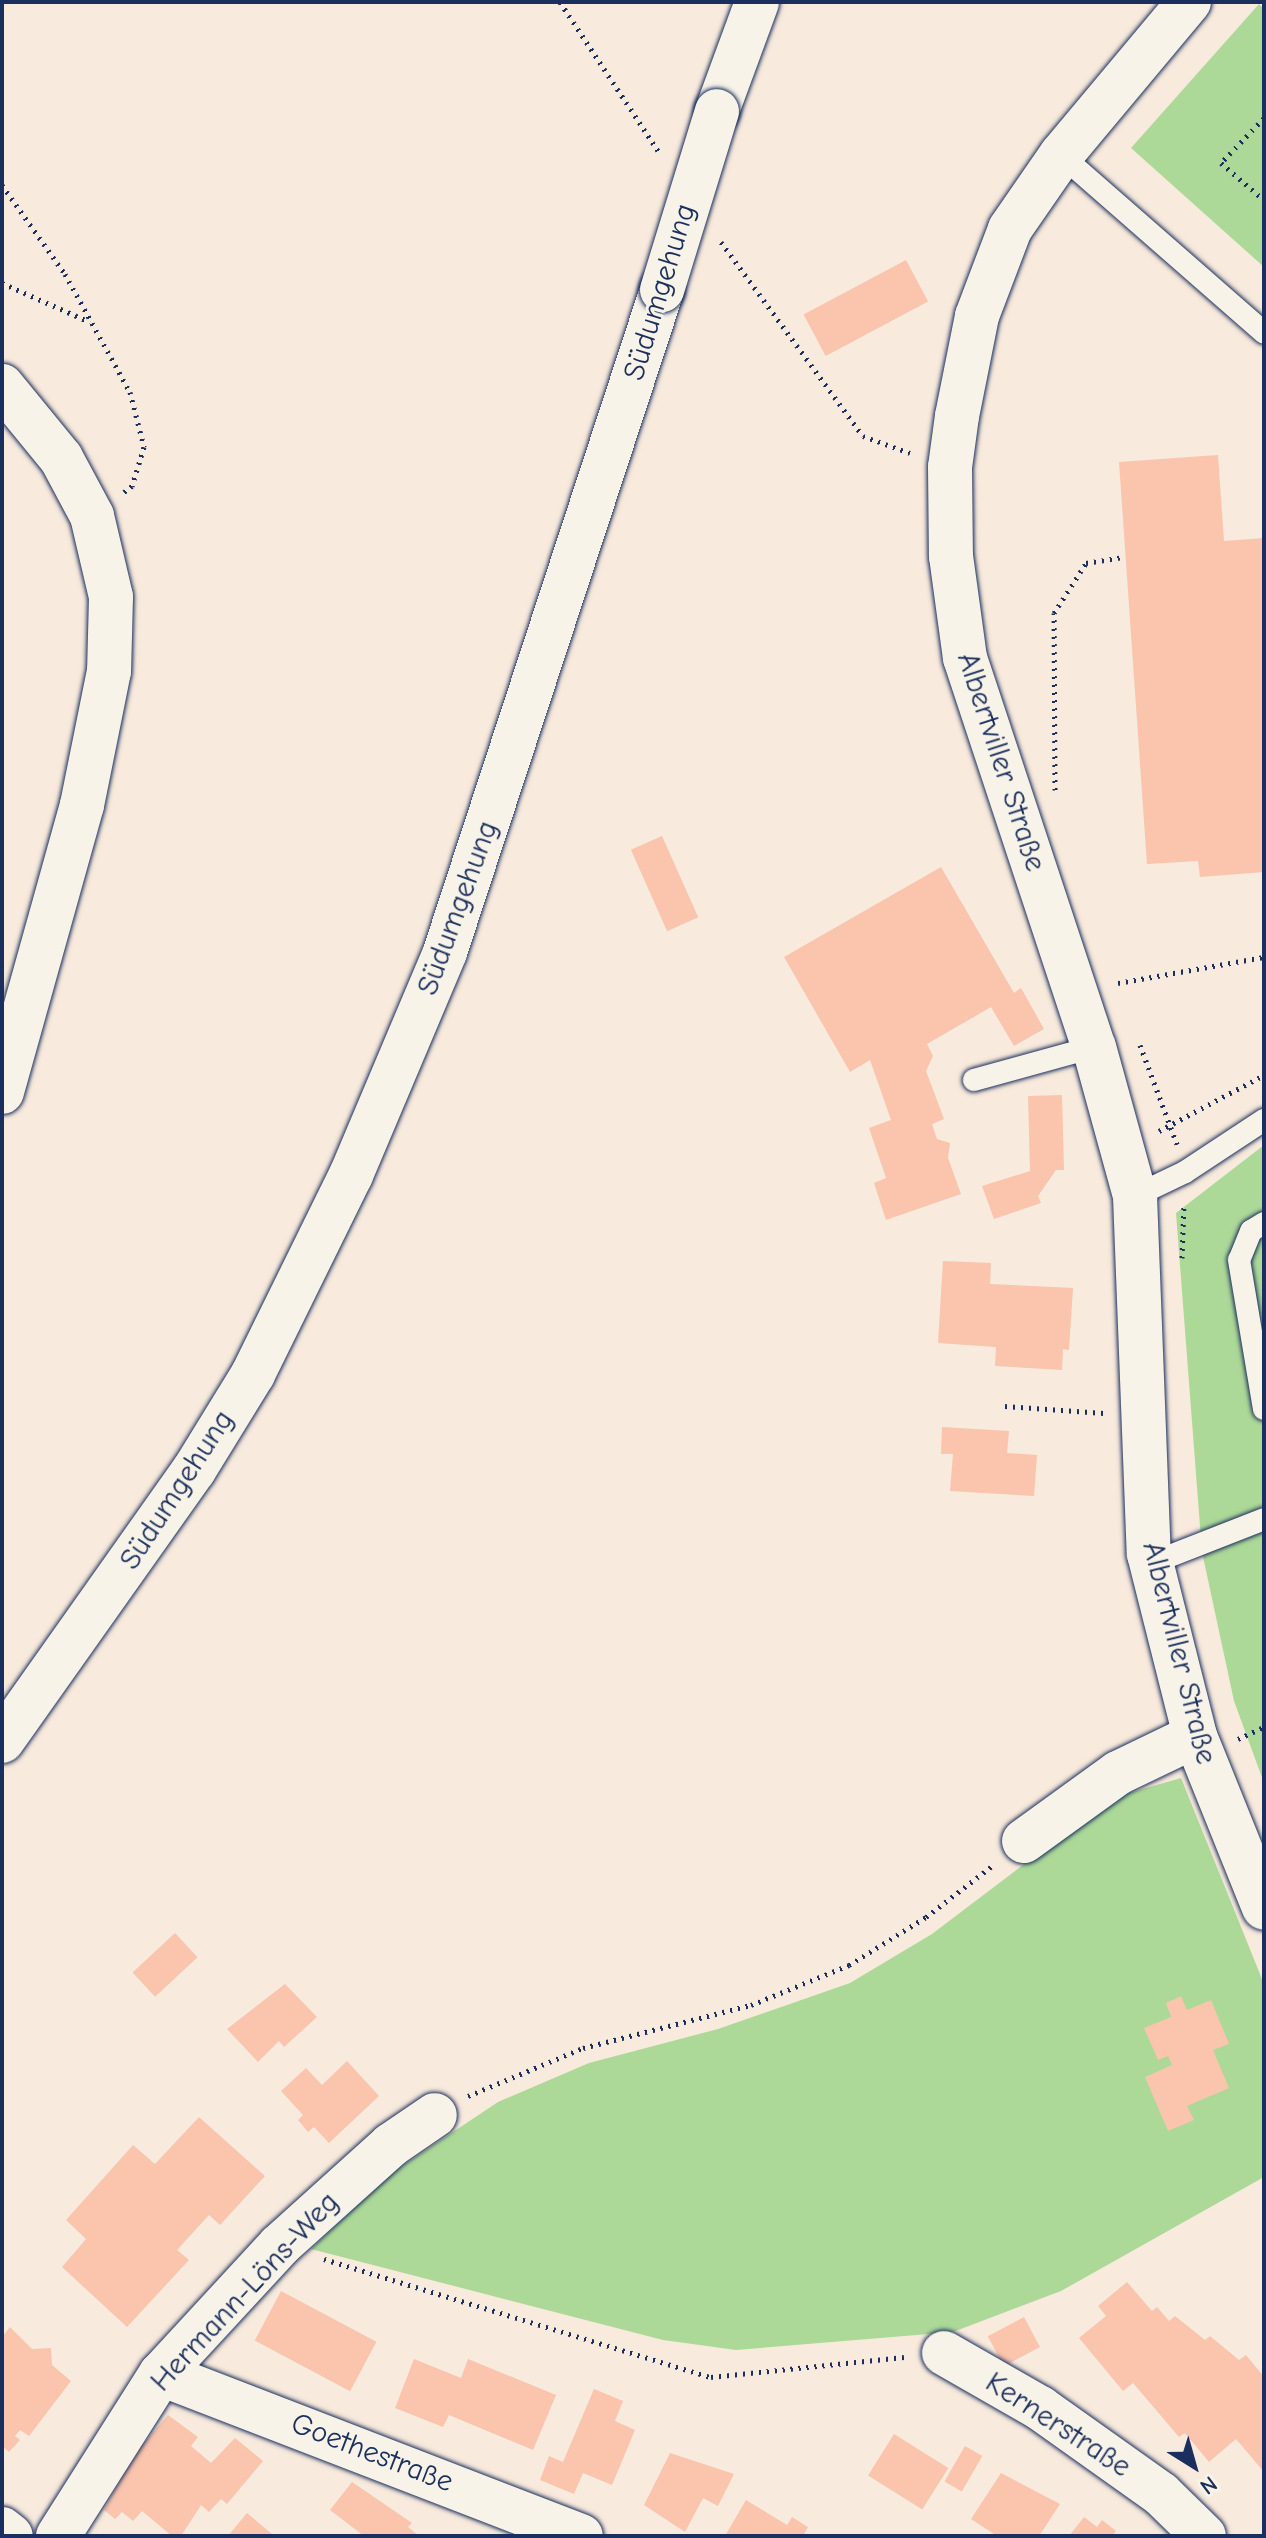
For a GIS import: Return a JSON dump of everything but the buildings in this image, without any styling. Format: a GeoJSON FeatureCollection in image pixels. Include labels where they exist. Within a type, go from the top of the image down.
{"type":"FeatureCollection","features":[{"type":"Feature","properties":{"kind":"street","name":"Südumgehung"},"geometry":{"type":"LineString","coordinates":[[2,1741],[194,1470],[253,1374],[351,1175],[445,952],[662,290],[717,111],[757,2]]}},
{"type":"Feature","properties":{"kind":"street","name":"Albertviller Straße"},"geometry":{"type":"LineString","coordinates":[[1189,2],[1061,155],[1010,229],[977,316],[950,467],[951,556],[965,658],[1094,1047],[1135,1196],[1142,1415],[1152,1563],[1216,1738],[1264,1908]]}},
{"type":"Feature","properties":{"kind":"street"},"geometry":{"type":"LineString","coordinates":[[2,386],[61,458],[92,516],[111,597],[109,671],[82,805],[2,1092]]}},
{"type":"Feature","properties":{"kind":"street"},"geometry":{"type":"LineString","coordinates":[[1024,1841],[1118,1773],[1216,1738]]}},
{"type":"Feature","properties":{"kind":"street","name":"Hermann-Löns-Weg"},"geometry":{"type":"LineString","coordinates":[[71,2531],[161,2374],[279,2246],[391,2145],[435,2115]]}},
{"type":"Feature","properties":{"kind":"street","name":"Kernerstraße"},"geometry":{"type":"LineString","coordinates":[[944,2353],[1040,2408],[1161,2494],[1204,2536]]}},
{"type":"Feature","properties":{"kind":"street","name":"Goethestraße"},"geometry":{"type":"LineString","coordinates":[[161,2374],[581,2536]]}},
{"type":"Feature","properties":{"kind":"street"},"geometry":{"type":"LineString","coordinates":[[2,2529],[11,2536]]}},
{"type":"Feature","properties":{"kind":"lane"},"geometry":{"type":"LineString","coordinates":[[1061,155],[1264,333]]}},
{"type":"Feature","properties":{"kind":"lane"},"geometry":{"type":"LineString","coordinates":[[974,1080],[1094,1047]]}},
{"type":"Feature","properties":{"kind":"lane"},"geometry":{"type":"LineString","coordinates":[[1135,1196],[1185,1172],[1264,1120]]}},
{"type":"Feature","properties":{"kind":"lane"},"geometry":{"type":"LineString","coordinates":[[1264,1223],[1251,1231],[1239,1260],[1264,1409]]}},
{"type":"Feature","properties":{"kind":"lane"},"geometry":{"type":"LineString","coordinates":[[1152,1563],[1264,1519]]}},
{"type":"Feature","properties":{"kind":"path"},"geometry":{"type":"LineString","coordinates":[[560,2],[670,167]]}},
{"type":"Feature","properties":{"kind":"path"},"geometry":{"type":"LineString","coordinates":[[1264,118],[1221,163],[1264,200]]}},
{"type":"Feature","properties":{"kind":"path"},"geometry":{"type":"LineString","coordinates":[[2,185],[65,274],[130,392],[144,447],[132,486],[92,516]]}},
{"type":"Feature","properties":{"kind":"path"},"geometry":{"type":"LineString","coordinates":[[717,236],[863,436],[950,467]]}},
{"type":"Feature","properties":{"kind":"path"},"geometry":{"type":"LineString","coordinates":[[2,283],[90,322]]}},
{"type":"Feature","properties":{"kind":"path"},"geometry":{"type":"LineString","coordinates":[[1055,801],[1054,613],[1086,563],[1125,557]]}},
{"type":"Feature","properties":{"kind":"path"},"geometry":{"type":"LineString","coordinates":[[1118,983],[1264,957]]}},
{"type":"Feature","properties":{"kind":"path"},"geometry":{"type":"LineString","coordinates":[[1171,1126],[1264,1075]]}},
{"type":"Feature","properties":{"kind":"path"},"geometry":{"type":"LineString","coordinates":[[1182,1266],[1185,1172]]}},
{"type":"Feature","properties":{"kind":"path"},"geometry":{"type":"LineString","coordinates":[[1005,1406],[1142,1415]]}},
{"type":"Feature","properties":{"kind":"path"},"geometry":{"type":"LineString","coordinates":[[1216,1738],[1264,1727]]}},
{"type":"Feature","properties":{"kind":"path"},"geometry":{"type":"LineString","coordinates":[[435,2115],[481,2089],[583,2048],[751,2005],[849,1965],[926,1917],[1024,1841]]}},
{"type":"Feature","properties":{"kind":"path"},"geometry":{"type":"LineString","coordinates":[[279,2246],[711,2377],[944,2353]]}},
{"type":"Feature","properties":{"kind":"green space"},"geometry":{"type":"Polygon","coordinates":[[[1259,4],[1264,9],[1264,267],[1131,148],[1259,4]]]}},
{"type":"Feature","properties":{"kind":"green space"},"geometry":{"type":"Polygon","coordinates":[[[1264,1145],[1264,1783],[1234,1701],[1202,1552],[1176,1213],[1264,1145]]]}},
{"type":"Feature","properties":{"kind":"green space"},"geometry":{"type":"Polygon","coordinates":[[[1181,1778],[1264,1984],[1264,2177],[1061,2291],[953,2332],[736,2350],[663,2340],[311,2249],[390,2174],[498,2102],[589,2063],[718,2029],[850,1983],[932,1934],[1111,1798],[1181,1778]]]}}]}
